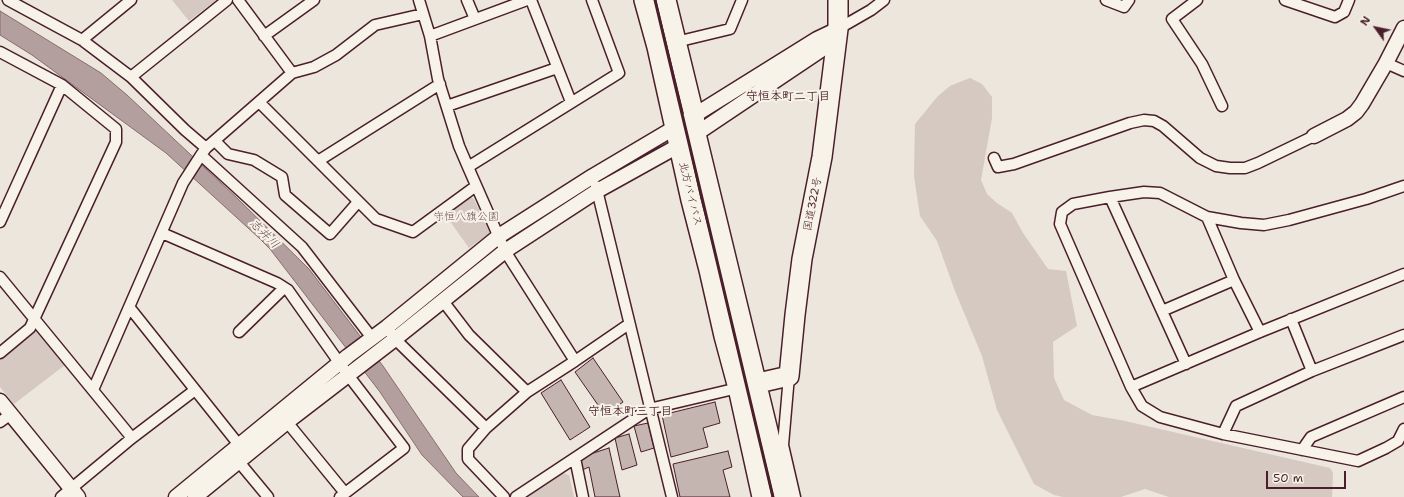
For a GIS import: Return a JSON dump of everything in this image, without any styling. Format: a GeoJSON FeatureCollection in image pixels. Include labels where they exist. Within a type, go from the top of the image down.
{"type":"FeatureCollection","features":[{"type":"Feature","properties":{"kind":"highway","name":"北方バイパス"},"geometry":{"type":"LineString","coordinates":[[644,0],[657,47],[676,137],[738,388]]}},
{"type":"Feature","properties":{"kind":"highway","name":"北方バイパス"},"geometry":{"type":"LineString","coordinates":[[666,0],[757,383]]}},
{"type":"Feature","properties":{"kind":"highway","name":"国道322号"},"geometry":{"type":"LineString","coordinates":[[789,376],[802,260],[822,157],[838,29],[838,0]]}},
{"type":"Feature","properties":{"kind":"highway"},"geometry":{"type":"LineString","coordinates":[[762,497],[738,388],[789,376]]}},
{"type":"Feature","properties":{"kind":"highway"},"geometry":{"type":"LineString","coordinates":[[757,383],[784,497]]}},
{"type":"Feature","properties":{"kind":"street"},"geometry":{"type":"LineString","coordinates":[[8,0],[82,40],[131,77],[185,130],[204,152],[302,247],[370,340]]}},
{"type":"Feature","properties":{"kind":"street"},"geometry":{"type":"LineString","coordinates":[[82,40],[131,0]]}},
{"type":"Feature","properties":{"kind":"street"},"geometry":{"type":"LineString","coordinates":[[131,77],[227,0]]}},
{"type":"Feature","properties":{"kind":"street"},"geometry":{"type":"LineString","coordinates":[[238,0],[292,73]]}},
{"type":"Feature","properties":{"kind":"street"},"geometry":{"type":"LineString","coordinates":[[264,36],[314,0]]}},
{"type":"Feature","properties":{"kind":"street"},"geometry":{"type":"LineString","coordinates":[[419,0],[430,36],[440,84],[460,146],[476,186],[505,251],[575,361]]}},
{"type":"Feature","properties":{"kind":"street"},"geometry":{"type":"LineString","coordinates":[[467,0],[475,19]]}},
{"type":"Feature","properties":{"kind":"street"},"geometry":{"type":"LineString","coordinates":[[430,36],[527,0]]}},
{"type":"Feature","properties":{"kind":"street"},"geometry":{"type":"LineString","coordinates":[[531,0],[571,102]]}},
{"type":"Feature","properties":{"kind":"street"},"geometry":{"type":"LineString","coordinates":[[468,166],[619,72],[592,0]]}},
{"type":"Feature","properties":{"kind":"street"},"geometry":{"type":"LineString","coordinates":[[676,42],[730,29],[742,0]]}},
{"type":"Feature","properties":{"kind":"street"},"geometry":{"type":"LineString","coordinates":[[176,497],[242,454],[287,422],[379,352],[505,251],[597,191],[817,39],[871,10],[884,0]]}},
{"type":"Feature","properties":{"kind":"street"},"geometry":{"type":"LineString","coordinates":[[1106,0],[1124,7],[1129,0]]}},
{"type":"Feature","properties":{"kind":"street"},"geometry":{"type":"LineString","coordinates":[[1197,0],[1172,19],[1202,64],[1222,106]]}},
{"type":"Feature","properties":{"kind":"street"},"geometry":{"type":"LineString","coordinates":[[1285,0],[1335,17],[1344,12],[1349,0]]}},
{"type":"Feature","properties":{"kind":"street"},"geometry":{"type":"LineString","coordinates":[[93,390],[184,183],[204,152],[292,73],[314,67],[336,54],[375,25],[423,14]]}},
{"type":"Feature","properties":{"kind":"street"},"geometry":{"type":"LineString","coordinates":[[994,158],[998,166],[1014,164],[1144,120],[1154,121],[1163,126],[1200,158],[1216,166],[1245,168],[1314,136],[1347,119],[1356,112],[1386,63],[1404,28]]}},
{"type":"Feature","properties":{"kind":"street"},"geometry":{"type":"LineString","coordinates":[[0,52],[62,85],[116,129],[116,142],[35,319],[30,328],[0,354]]}},
{"type":"Feature","properties":{"kind":"street"},"geometry":{"type":"LineString","coordinates":[[1386,63],[1404,72]]}},
{"type":"Feature","properties":{"kind":"street"},"geometry":{"type":"LineString","coordinates":[[447,106],[557,68]]}},
{"type":"Feature","properties":{"kind":"street"},"geometry":{"type":"LineString","coordinates":[[318,161],[440,84]]}},
{"type":"Feature","properties":{"kind":"street"},"geometry":{"type":"LineString","coordinates":[[0,222],[62,85]]}},
{"type":"Feature","properties":{"kind":"street"},"geometry":{"type":"LineString","coordinates":[[259,102],[376,219],[413,232],[476,186]]}},
{"type":"Feature","properties":{"kind":"street"},"geometry":{"type":"LineString","coordinates":[[195,497],[344,359],[387,327],[498,236],[593,176],[676,137]]}},
{"type":"Feature","properties":{"kind":"street"},"geometry":{"type":"LineString","coordinates":[[215,141],[228,154],[254,160],[282,177],[285,195],[330,234],[358,202]]}},
{"type":"Feature","properties":{"kind":"street"},"geometry":{"type":"LineString","coordinates":[[593,176],[649,409],[672,497]]}},
{"type":"Feature","properties":{"kind":"street"},"geometry":{"type":"LineString","coordinates":[[1404,186],[1290,220],[1264,225],[1241,223],[1207,217],[1160,193],[1144,192],[1073,204],[1062,212],[1060,224],[1130,386],[1142,406],[1160,417],[1223,434],[1358,461],[1398,441],[1404,429]]}},
{"type":"Feature","properties":{"kind":"street"},"geometry":{"type":"LineString","coordinates":[[1110,197],[1186,364]]}},
{"type":"Feature","properties":{"kind":"street"},"geometry":{"type":"LineString","coordinates":[[1207,217],[1234,280],[1260,332]]}},
{"type":"Feature","properties":{"kind":"street"},"geometry":{"type":"LineString","coordinates":[[162,233],[277,283],[288,290],[344,359],[404,448],[343,495],[287,422]]}},
{"type":"Feature","properties":{"kind":"street"},"geometry":{"type":"LineString","coordinates":[[1130,386],[1404,274]]}},
{"type":"Feature","properties":{"kind":"street"},"geometry":{"type":"LineString","coordinates":[[0,277],[132,438]]}},
{"type":"Feature","properties":{"kind":"street"},"geometry":{"type":"LineString","coordinates":[[1162,311],[1234,280]]}},
{"type":"Feature","properties":{"kind":"street"},"geometry":{"type":"LineString","coordinates":[[239,332],[284,288]]}},
{"type":"Feature","properties":{"kind":"street"},"geometry":{"type":"LineString","coordinates":[[443,300],[469,335],[526,392]]}},
{"type":"Feature","properties":{"kind":"street"},"geometry":{"type":"LineString","coordinates":[[130,308],[195,390],[242,454],[268,497]]}},
{"type":"Feature","properties":{"kind":"street"},"geometry":{"type":"LineString","coordinates":[[1291,319],[1312,371]]}},
{"type":"Feature","properties":{"kind":"street"},"geometry":{"type":"LineString","coordinates":[[504,497],[468,459],[468,449],[486,428],[526,392],[629,324]]}},
{"type":"Feature","properties":{"kind":"street"},"geometry":{"type":"LineString","coordinates":[[387,327],[395,339],[486,428]]}},
{"type":"Feature","properties":{"kind":"street"},"geometry":{"type":"LineString","coordinates":[[1223,434],[1236,406],[1312,371],[1404,335]]}},
{"type":"Feature","properties":{"kind":"street"},"geometry":{"type":"LineString","coordinates":[[789,376],[784,445],[795,497]]}},
{"type":"Feature","properties":{"kind":"street"},"geometry":{"type":"LineString","coordinates":[[516,497],[649,409],[738,388]]}},
{"type":"Feature","properties":{"kind":"street"},"geometry":{"type":"LineString","coordinates":[[0,401],[5,418],[70,494],[132,438],[195,390]]}},
{"type":"Feature","properties":{"kind":"street"},"geometry":{"type":"LineString","coordinates":[[1302,450],[1311,437],[1404,397]]}},
{"type":"Feature","properties":{"kind":"street"},"geometry":{"type":"LineString","coordinates":[[575,458],[583,497]]}},
{"type":"Feature","properties":{"kind":"green space"},"geometry":{"type":"Polygon","coordinates":[[[172,0],[216,0],[189,21],[172,0]]]}},
{"type":"Feature","properties":{"kind":"green space"},"geometry":{"type":"Polygon","coordinates":[[[970,78],[982,84],[992,97],[992,118],[981,180],[987,194],[1012,213],[1023,233],[1048,269],[1066,271],[1077,326],[1053,342],[1054,378],[1064,400],[1092,415],[1125,421],[1330,468],[1333,473],[1332,497],[1169,497],[1145,489],[1121,497],[1063,497],[1054,495],[1034,484],[997,410],[982,356],[955,291],[937,241],[920,216],[914,176],[915,124],[938,96],[950,86],[970,78]]]}},
{"type":"Feature","properties":{"kind":"green space","name":"守恒八旗公園"},"geometry":{"type":"Polygon","coordinates":[[[466,195],[474,199],[490,233],[469,248],[444,213],[466,195]]]}},
{"type":"Feature","properties":{"kind":"green space"},"geometry":{"type":"Polygon","coordinates":[[[38,330],[65,365],[14,404],[0,387],[0,357],[32,331],[38,330]]]}},
{"type":"Feature","properties":{"kind":"green space"},"geometry":{"type":"Polygon","coordinates":[[[562,473],[569,475],[574,497],[526,497],[562,473]]]}},
{"type":"Feature","properties":{"kind":"water","name":"志井川"},"geometry":{"type":"Polygon","coordinates":[[[0,11],[101,73],[127,95],[238,199],[309,269],[383,366],[456,473],[479,497],[463,497],[422,455],[380,392],[270,249],[166,153],[32,55],[0,35],[0,11]]]}},
{"type":"Feature","properties":{"kind":"building"},"geometry":{"type":"Polygon","coordinates":[[[593,358],[623,402],[605,415],[575,372],[593,358]]]}},
{"type":"Feature","properties":{"kind":"building"},"geometry":{"type":"Polygon","coordinates":[[[561,380],[590,427],[570,440],[541,393],[561,380]]]}},
{"type":"Feature","properties":{"kind":"building"},"geometry":{"type":"Polygon","coordinates":[[[715,402],[720,423],[703,428],[708,447],[671,457],[662,415],[715,402]]]}},
{"type":"Feature","properties":{"kind":"building"},"geometry":{"type":"Polygon","coordinates":[[[648,423],[654,448],[641,452],[634,426],[648,423]]]}},
{"type":"Feature","properties":{"kind":"building"},"geometry":{"type":"Polygon","coordinates":[[[629,434],[637,465],[622,470],[615,438],[629,434]]]}},
{"type":"Feature","properties":{"kind":"building"},"geometry":{"type":"Polygon","coordinates":[[[609,448],[620,497],[595,497],[589,467],[580,471],[578,461],[582,460],[581,457],[609,448]]]}},
{"type":"Feature","properties":{"kind":"building"},"geometry":{"type":"Polygon","coordinates":[[[728,451],[732,467],[723,470],[730,497],[680,497],[673,464],[728,451]]]}},
{"type":"Feature","properties":{"kind":"railway"},"geometry":{"type":"LineString","coordinates":[[655,0],[773,497]]}},
{"type":"Feature","properties":{"kind":"district","name":"守恒本町二丁目"},"geometry":{"type":"Point","coordinates":[788,97]}},
{"type":"Feature","properties":{"kind":"district","name":"守恒本町三丁目"},"geometry":{"type":"Point","coordinates":[630,412]}}]}
